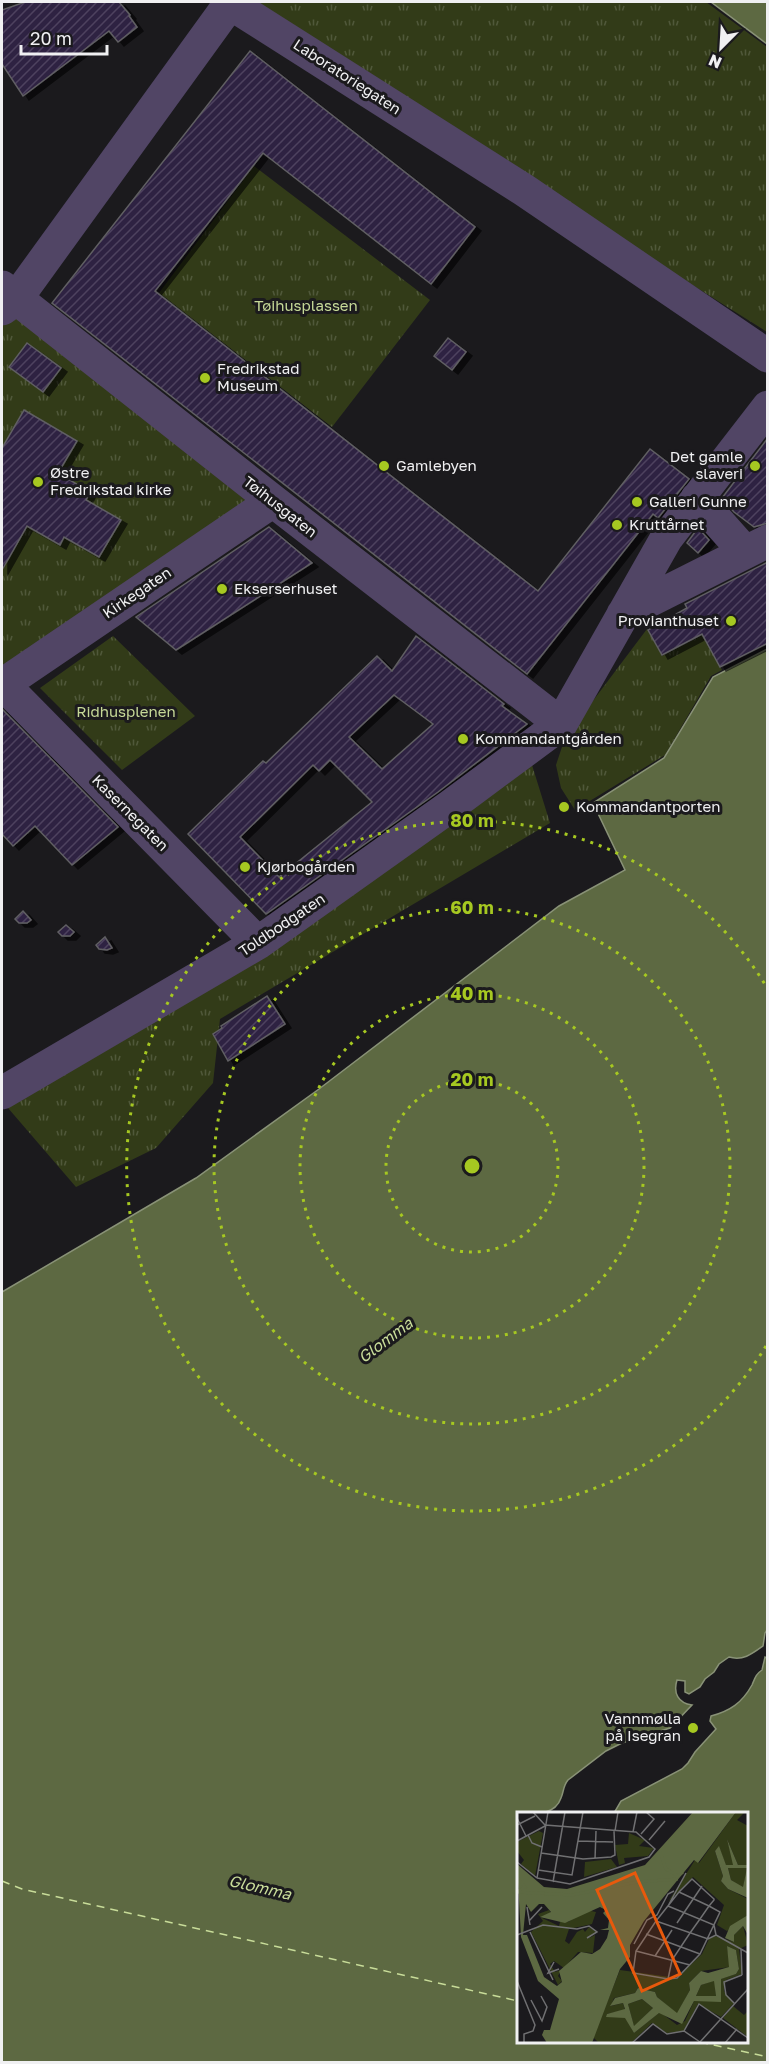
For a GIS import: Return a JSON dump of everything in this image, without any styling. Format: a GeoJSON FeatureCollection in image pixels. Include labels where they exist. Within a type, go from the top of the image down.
{"type":"FeatureCollection","features":[{"type":"Feature","properties":{"kind":"street","name":"Laboratoriegaten"},"geometry":{"type":"LineString","coordinates":[[6,298],[229,2],[524,190],[768,356]]}},
{"type":"Feature","properties":{"kind":"street","name":"Tøihusgaten"},"geometry":{"type":"LineString","coordinates":[[6,298],[561,724]]}},
{"type":"Feature","properties":{"kind":"street","name":"Toldbodgaten"},"geometry":{"type":"LineString","coordinates":[[2,1093],[258,943],[561,724],[666,539],[768,407]]}},
{"type":"Feature","properties":{"kind":"street"},"geometry":{"type":"LineString","coordinates":[[623,614],[756,547],[697,498]]}},
{"type":"Feature","properties":{"kind":"street","name":"Kirkegaten"},"geometry":{"type":"LineString","coordinates":[[2,684],[273,501]]}},
{"type":"Feature","properties":{"kind":"street","name":"Kasernegaten"},"geometry":{"type":"LineString","coordinates":[[2,684],[258,943]]}},
{"type":"Feature","properties":{"kind":"green space"},"geometry":{"type":"Polygon","coordinates":[[[243,2],[706,2],[767,47],[767,332],[243,2]]]}},
{"type":"Feature","properties":{"kind":"green space","name":"Tøihusplassen"},"geometry":{"type":"Polygon","coordinates":[[[254,166],[430,300],[332,427],[159,293],[254,166]]]}},
{"type":"Feature","properties":{"kind":"green space"},"geometry":{"type":"Polygon","coordinates":[[[13,305],[261,503],[2,674],[2,313],[13,305]]]}},
{"type":"Feature","properties":{"kind":"green space"},"geometry":{"type":"Polygon","coordinates":[[[647,629],[662,656],[703,635],[722,670],[711,676],[665,755],[575,810],[561,788],[556,765],[565,738],[647,629]]]}},
{"type":"Feature","properties":{"kind":"green space","name":"Ridhusplenen"},"geometry":{"type":"Polygon","coordinates":[[[113,636],[195,716],[122,770],[40,688],[113,636]]]}},
{"type":"Feature","properties":{"kind":"green space"},"geometry":{"type":"Polygon","coordinates":[[[532,765],[550,823],[220,1019],[213,1083],[156,1148],[76,1187],[2,1101],[532,765]]]}},
{"type":"Feature","properties":{"kind":"water"},"geometry":{"type":"Polygon","coordinates":[[[711,2],[767,2],[767,44],[711,2]]]}},
{"type":"Feature","properties":{"kind":"water","name":"Glomma"},"geometry":{"type":"Polygon","coordinates":[[[767,649],[767,1630],[763,1646],[743,1657],[729,1657],[719,1664],[700,1687],[689,1694],[685,1692],[685,1681],[677,1680],[678,1697],[683,1702],[692,1705],[670,1728],[622,1743],[606,1751],[568,1780],[558,1804],[549,1811],[517,1812],[517,2043],[748,2043],[748,1812],[615,1812],[621,1801],[682,1769],[688,1763],[716,1729],[710,1721],[711,1716],[730,1709],[744,1697],[762,1670],[765,1657],[767,1658],[767,2062],[2,2062],[2,1292],[196,1178],[319,1089],[559,906],[625,870],[593,803],[664,758],[713,677],[767,649]]]}},
{"type":"Feature","properties":{"kind":"building"},"geometry":{"type":"Polygon","coordinates":[[[25,2],[119,2],[137,27],[118,42],[109,31],[23,96],[2,64],[2,10],[25,2]]]}},
{"type":"Feature","properties":{"kind":"building"},"geometry":{"type":"Polygon","coordinates":[[[250,51],[475,227],[431,284],[263,153],[155,291],[538,591],[650,449],[689,479],[658,518],[653,514],[527,674],[52,303],[250,51]]]}},
{"type":"Feature","properties":{"kind":"building"},"geometry":{"type":"Polygon","coordinates":[[[448,338],[466,352],[452,370],[434,356],[448,338]]]}},
{"type":"Feature","properties":{"kind":"building"},"geometry":{"type":"Polygon","coordinates":[[[27,343],[61,368],[43,392],[9,367],[27,343]]]}},
{"type":"Feature","properties":{"kind":"building","name":"Østre Fredrikstad kirke"},"geometry":{"type":"Polygon","coordinates":[[[24,410],[77,441],[58,473],[90,492],[86,500],[121,520],[99,557],[64,537],[60,545],[27,526],[2,570],[2,448],[24,410]]]}},
{"type":"Feature","properties":{"kind":"building","name":"Det gamle slaveri"},"geometry":{"type":"Polygon","coordinates":[[[768,438],[768,523],[754,527],[734,512],[722,498],[768,438]]]}},
{"type":"Feature","properties":{"kind":"building","name":"Ekserserhuset"},"geometry":{"type":"Polygon","coordinates":[[[269,527],[312,563],[176,650],[136,617],[269,527]]]}},
{"type":"Feature","properties":{"kind":"building"},"geometry":{"type":"Polygon","coordinates":[[[698,528],[709,540],[698,553],[687,543],[698,528]]]}},
{"type":"Feature","properties":{"kind":"building","name":"Provianthuset"},"geometry":{"type":"Polygon","coordinates":[[[768,562],[768,643],[720,667],[702,634],[662,655],[648,630],[687,608],[685,604],[768,562]]]}},
{"type":"Feature","properties":{"kind":"building"},"geometry":{"type":"Polygon","coordinates":[[[416,636],[527,724],[438,792],[266,914],[188,834],[377,656],[392,671],[416,636]],[[394,695],[349,737],[382,769],[433,724],[394,695]],[[330,760],[319,771],[313,765],[240,837],[279,877],[372,802],[330,760]]]}},
{"type":"Feature","properties":{"kind":"building"},"geometry":{"type":"Polygon","coordinates":[[[2,709],[118,827],[72,865],[35,826],[13,846],[2,834],[2,709]]]}},
{"type":"Feature","properties":{"kind":"building"},"geometry":{"type":"Polygon","coordinates":[[[23,911],[31,920],[27,923],[19,923],[15,919],[23,911]]]}},
{"type":"Feature","properties":{"kind":"building"},"geometry":{"type":"Polygon","coordinates":[[[66,925],[74,932],[70,936],[62,936],[58,932],[66,925]]]}},
{"type":"Feature","properties":{"kind":"building"},"geometry":{"type":"Polygon","coordinates":[[[105,937],[112,948],[99,949],[96,945],[105,937]]]}},
{"type":"Feature","properties":{"kind":"building"},"geometry":{"type":"Polygon","coordinates":[[[267,996],[285,1024],[228,1061],[213,1034],[222,1028],[221,1026],[267,996]]]}},
{"type":"Feature","properties":{"kind":"ferry route"},"geometry":{"type":"LineString","coordinates":[[2,1881],[22,1889],[517,2001]]}},
{"type":"Feature","properties":{"kind":"ferry route"},"geometry":{"type":"LineString","coordinates":[[705,2043],[768,2057]]}},
{"type":"Feature","properties":{"kind":"place","name":"Fredrikstad Museum"},"geometry":{"type":"Point","coordinates":[205,378]}},
{"type":"Feature","properties":{"kind":"place","name":"Gamlebyen"},"geometry":{"type":"Point","coordinates":[384,466]}},
{"type":"Feature","properties":{"kind":"place","name":"Det gamle slaveri"},"geometry":{"type":"Point","coordinates":[755,466]}},
{"type":"Feature","properties":{"kind":"place","name":"Østre Fredrikstad kirke"},"geometry":{"type":"Point","coordinates":[38,482]}},
{"type":"Feature","properties":{"kind":"place","name":"Galleri Gunne"},"geometry":{"type":"Point","coordinates":[637,502]}},
{"type":"Feature","properties":{"kind":"place","name":"Kruttårnet"},"geometry":{"type":"Point","coordinates":[617,525]}},
{"type":"Feature","properties":{"kind":"place","name":"Ekserserhuset"},"geometry":{"type":"Point","coordinates":[222,589]}},
{"type":"Feature","properties":{"kind":"place","name":"Provianthuset"},"geometry":{"type":"Point","coordinates":[731,621]}},
{"type":"Feature","properties":{"kind":"place","name":"Kommandantgården"},"geometry":{"type":"Point","coordinates":[463,739]}},
{"type":"Feature","properties":{"kind":"place","name":"Kommandantporten"},"geometry":{"type":"Point","coordinates":[564,807]}},
{"type":"Feature","properties":{"kind":"place","name":"Kjørbogården"},"geometry":{"type":"Point","coordinates":[245,867]}},
{"type":"Feature","properties":{"kind":"place","name":"Vannmølla på Isegran"},"geometry":{"type":"Point","coordinates":[693,1728]}}]}
